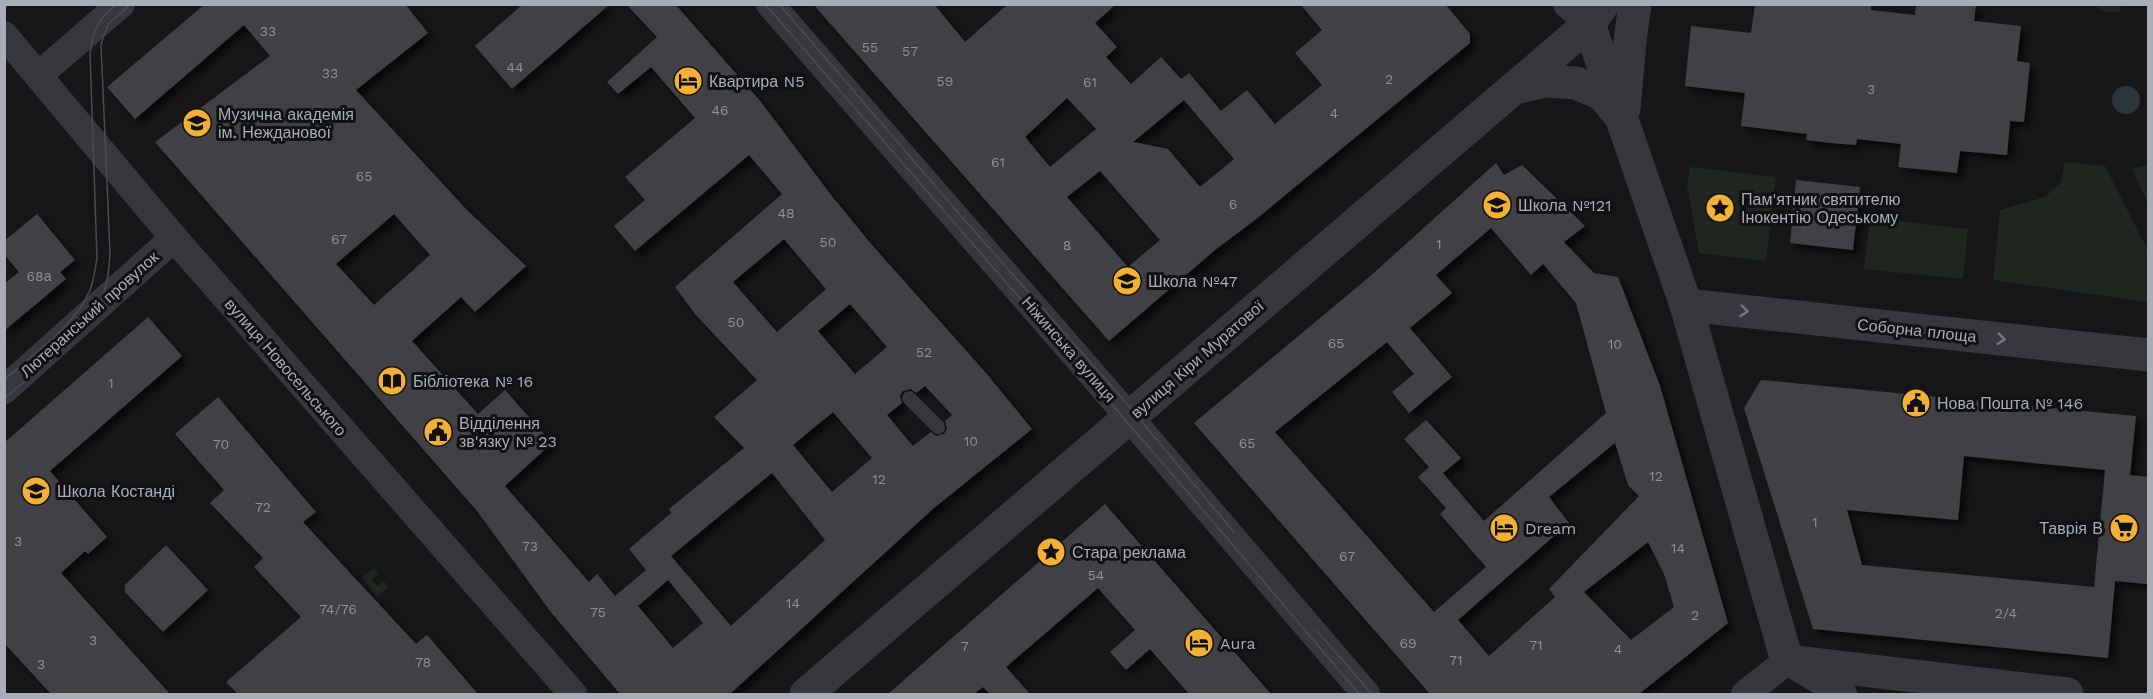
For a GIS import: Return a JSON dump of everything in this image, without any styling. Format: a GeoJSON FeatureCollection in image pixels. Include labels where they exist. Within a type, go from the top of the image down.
{"type":"FeatureCollection","features":[{"type":"Feature","properties":{"kind":"street"},"geometry":{"type":"LineString","coordinates":[[39,75],[121,4]]}},
{"type":"Feature","properties":{"kind":"street","name":"Ніжинська вулиця"},"geometry":{"type":"LineString","coordinates":[[770,4],[1366,694]]}},
{"type":"Feature","properties":{"kind":"street"},"geometry":{"type":"LineString","coordinates":[[1623,120],[1635,4]]}},
{"type":"Feature","properties":{"kind":"street"},"geometry":{"type":"LineString","coordinates":[[1586,11],[1686,305],[1787,662],[1843,694]]}},
{"type":"Feature","properties":{"kind":"street","name":"вулиця Кіри Муратової"},"geometry":{"type":"LineString","coordinates":[[806,694],[1514,88],[1586,11]]}},
{"type":"Feature","properties":{"kind":"street","name":"вулиця Новосельського"},"geometry":{"type":"LineString","coordinates":[[4,35],[174,237],[573,694]]}},
{"type":"Feature","properties":{"kind":"street"},"geometry":{"type":"LineString","coordinates":[[1514,88],[1545,81],[1576,83],[1602,94],[1623,120]]}},
{"type":"Feature","properties":{"kind":"street","name":"Лютеранський провулок"},"geometry":{"type":"LineString","coordinates":[[4,390],[174,237]]}},
{"type":"Feature","properties":{"kind":"street","name":"Соборна площа"},"geometry":{"type":"LineString","coordinates":[[1686,305],[2148,355]]}},
{"type":"Feature","properties":{"kind":"street"},"geometry":{"type":"LineString","coordinates":[[1745,694],[1787,662],[2067,694]]}},
{"type":"Feature","properties":{"kind":"lane"},"geometry":{"type":"LineString","coordinates":[[909,398],[938,427]]}},
{"type":"Feature","properties":{"kind":"shaded area"},"geometry":{"type":"Polygon","coordinates":[[[2095,5],[2121,5],[2120,13],[2102,11],[2095,5]]]}},
{"type":"Feature","properties":{"kind":"shaded area"},"geometry":{"type":"Polygon","coordinates":[[[2126,86],[2136,90],[2140,100],[2136,110],[2126,114],[2116,110],[2112,100],[2116,90],[2126,86]]]}},
{"type":"Feature","properties":{"kind":"shaded area"},"geometry":{"type":"Polygon","coordinates":[[[2065,162],[2105,166],[2148,251],[2148,302],[1993,280],[2000,210],[2045,197],[2061,182],[2065,162]]]}},
{"type":"Feature","properties":{"kind":"shaded area"},"geometry":{"type":"Polygon","coordinates":[[[2148,165],[2148,204],[2132,169],[2148,165]]]}},
{"type":"Feature","properties":{"kind":"shaded area"},"geometry":{"type":"Polygon","coordinates":[[[1690,167],[1776,177],[1766,261],[1699,253],[1687,186],[1690,167]]]}},
{"type":"Feature","properties":{"kind":"shaded area"},"geometry":{"type":"Polygon","coordinates":[[[1870,218],[1968,229],[1963,279],[1864,269],[1870,218]]]}},
{"type":"Feature","properties":{"kind":"shaded area"},"geometry":{"type":"Polygon","coordinates":[[[374,568],[378,574],[372,580],[377,586],[384,581],[389,587],[377,597],[362,578],[374,568]]]}},
{"type":"Feature","properties":{"kind":"building"},"geometry":{"type":"Polygon","coordinates":[[[205,4],[405,4],[428,33],[356,90],[467,210],[526,266],[475,312],[461,297],[412,341],[478,414],[505,390],[552,443],[505,486],[589,582],[597,574],[615,596],[646,570],[629,549],[671,513],[669,509],[744,448],[714,417],[757,380],[695,314],[675,287],[782,194],[749,155],[635,251],[614,226],[645,200],[625,177],[695,118],[651,67],[618,94],[607,82],[657,37],[626,4],[675,4],[761,102],[872,245],[986,373],[1032,429],[934,508],[730,694],[620,694],[550,611],[477,511],[155,142],[270,56],[244,25],[135,119],[107,87],[205,4]],[[394,214],[336,264],[374,305],[430,255],[394,214]],[[784,239],[733,282],[777,332],[826,289],[784,239]],[[850,304],[818,331],[855,374],[887,347],[850,304]],[[925,386],[916,393],[911,389],[903,391],[900,396],[902,403],[887,415],[913,446],[931,432],[936,436],[944,434],[947,429],[945,421],[952,415],[925,386]],[[833,412],[793,445],[832,492],[872,458],[833,412]],[[772,473],[671,556],[731,626],[825,540],[772,473]],[[668,580],[638,606],[673,648],[703,623],[668,580]]]}},
{"type":"Feature","properties":{"kind":"building"},"geometry":{"type":"Polygon","coordinates":[[[523,4],[610,4],[512,89],[475,46],[523,4]]]}},
{"type":"Feature","properties":{"kind":"building"},"geometry":{"type":"Polygon","coordinates":[[[813,4],[934,4],[965,42],[1008,4],[1116,4],[1095,23],[1117,47],[1106,57],[1131,84],[1161,57],[1181,79],[1189,73],[1221,111],[1247,90],[1275,124],[1322,85],[1295,53],[1322,30],[1300,4],[1445,4],[1470,34],[1470,43],[1255,220],[1215,250],[1109,341],[813,4]],[[1067,98],[1025,137],[1050,167],[1096,129],[1067,98]],[[1184,100],[1133,142],[1168,149],[1200,187],[1234,159],[1184,100]],[[1100,171],[1067,197],[1128,267],[1160,240],[1100,171]]]}},
{"type":"Feature","properties":{"kind":"building"},"geometry":{"type":"Polygon","coordinates":[[[1755,4],[1871,4],[1871,10],[1915,15],[1916,4],[1976,4],[1974,21],[2021,26],[2017,61],[2030,63],[2024,122],[2010,121],[2007,155],[1960,151],[1957,173],[1898,167],[1901,144],[1857,139],[1856,145],[1831,143],[1806,140],[1807,134],[1741,126],[1745,93],[1685,86],[1691,26],[1751,33],[1755,4]]]}},
{"type":"Feature","properties":{"kind":"building"},"geometry":{"type":"Polygon","coordinates":[[[1496,163],[1504,175],[1522,165],[1585,226],[1564,242],[1594,273],[1618,277],[1660,386],[1728,623],[1639,694],[1430,694],[1194,423],[1368,278],[1496,163]],[[1491,228],[1436,275],[1452,293],[1410,328],[1452,377],[1409,413],[1392,392],[1414,374],[1387,342],[1275,432],[1434,612],[1486,567],[1440,514],[1446,508],[1418,477],[1429,467],[1404,439],[1426,420],[1461,458],[1443,473],[1484,521],[1606,413],[1576,303],[1543,264],[1531,275],[1491,228]],[[1615,443],[1549,497],[1569,523],[1458,620],[1489,656],[1555,597],[1549,589],[1639,496],[1628,485],[1615,443]],[[1648,542],[1584,592],[1631,640],[1674,607],[1664,574],[1648,542]]]}},
{"type":"Feature","properties":{"kind":"building"},"geometry":{"type":"Polygon","coordinates":[[[1796,180],[1860,187],[1853,250],[1790,243],[1796,180]]]}},
{"type":"Feature","properties":{"kind":"building"},"geometry":{"type":"Polygon","coordinates":[[[37,214],[75,260],[60,272],[66,279],[4,331],[4,284],[19,272],[4,254],[4,241],[37,214]]]}},
{"type":"Feature","properties":{"kind":"building"},"geometry":{"type":"Polygon","coordinates":[[[148,317],[182,356],[50,471],[107,537],[88,554],[85,551],[61,573],[170,694],[51,694],[4,643],[4,443],[148,317]]]}},
{"type":"Feature","properties":{"kind":"building"},"geometry":{"type":"Polygon","coordinates":[[[1761,380],[2136,416],[2130,475],[2148,477],[2148,584],[2115,581],[2108,658],[1813,629],[1744,408],[1761,380]],[[1964,456],[1958,520],[1847,510],[1862,565],[2094,587],[2105,470],[1964,456]]]}},
{"type":"Feature","properties":{"kind":"building"},"geometry":{"type":"Polygon","coordinates":[[[218,397],[316,512],[303,522],[416,644],[427,635],[478,694],[238,694],[226,682],[301,617],[254,567],[263,558],[210,503],[224,490],[175,434],[218,397]]]}},
{"type":"Feature","properties":{"kind":"building"},"geometry":{"type":"Polygon","coordinates":[[[1105,504],[1271,694],[1189,694],[1150,649],[1126,670],[1110,652],[1135,630],[1098,588],[1006,667],[1030,694],[990,694],[983,687],[974,694],[888,694],[1105,504]]]}},
{"type":"Feature","properties":{"kind":"building"},"geometry":{"type":"Polygon","coordinates":[[[166,545],[208,590],[163,632],[125,592],[125,585],[166,545]]]}},
{"type":"Feature","properties":{"kind":"tram line"},"geometry":{"type":"LineString","coordinates":[[4,380],[64,327],[83,303],[91,286],[97,258],[90,54],[97,26],[116,4]]}},
{"type":"Feature","properties":{"kind":"tram line"},"geometry":{"type":"LineString","coordinates":[[4,399],[68,344],[90,319],[104,294],[110,253],[101,44],[108,24],[131,4]]}},
{"type":"Feature","properties":{"kind":"tram line"},"geometry":{"type":"LineString","coordinates":[[765,4],[1210,518],[1359,694]]}},
{"type":"Feature","properties":{"kind":"tram line"},"geometry":{"type":"LineString","coordinates":[[779,4],[961,216],[1116,391],[1234,532]]}},
{"type":"Feature","properties":{"kind":"tram line"},"geometry":{"type":"LineString","coordinates":[[1317,631],[1372,694]]}},
{"type":"Feature","properties":{"kind":"place","name":"Квартира N5"},"geometry":{"type":"Point","coordinates":[688,81]}},
{"type":"Feature","properties":{"kind":"place","name":"Музична академія ім. Нежданової"},"geometry":{"type":"Point","coordinates":[197,123]}},
{"type":"Feature","properties":{"kind":"place","name":"Школа №121"},"geometry":{"type":"Point","coordinates":[1497,205]}},
{"type":"Feature","properties":{"kind":"place","name":"Пам'ятник святителю Інокентію Одеському"},"geometry":{"type":"Point","coordinates":[1720,208]}},
{"type":"Feature","properties":{"kind":"place","name":"Школа №47"},"geometry":{"type":"Point","coordinates":[1127,281]}},
{"type":"Feature","properties":{"kind":"place","name":"Бібліотека № 16"},"geometry":{"type":"Point","coordinates":[392,381]}},
{"type":"Feature","properties":{"kind":"place","name":"Нова Пошта № 146"},"geometry":{"type":"Point","coordinates":[1916,403]}},
{"type":"Feature","properties":{"kind":"place","name":"Відділення зв'язку № 23"},"geometry":{"type":"Point","coordinates":[438,432]}},
{"type":"Feature","properties":{"kind":"place","name":"Школа Костанді"},"geometry":{"type":"Point","coordinates":[36,491]}},
{"type":"Feature","properties":{"kind":"place","name":"Dream"},"geometry":{"type":"Point","coordinates":[1504,528]}},
{"type":"Feature","properties":{"kind":"place","name":"Таврія В"},"geometry":{"type":"Point","coordinates":[2124,528]}},
{"type":"Feature","properties":{"kind":"place","name":"Стара реклама"},"geometry":{"type":"Point","coordinates":[1051,552]}},
{"type":"Feature","properties":{"kind":"place","name":"Aura"},"geometry":{"type":"Point","coordinates":[1199,643]}}]}
